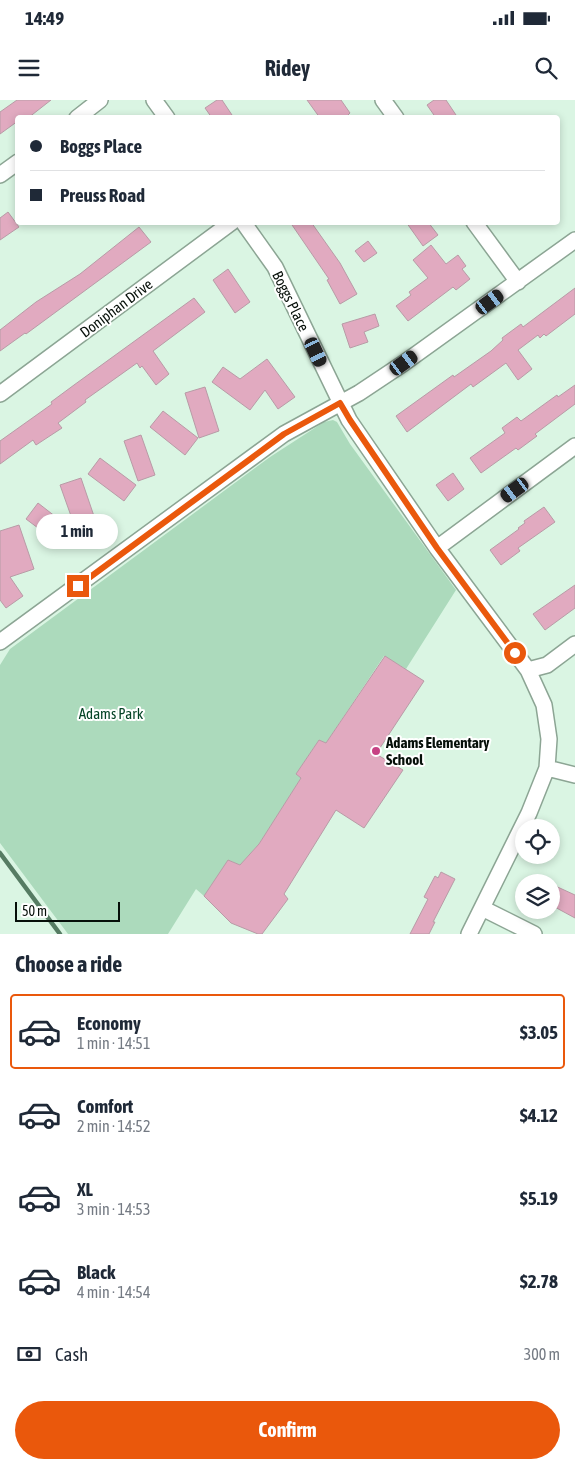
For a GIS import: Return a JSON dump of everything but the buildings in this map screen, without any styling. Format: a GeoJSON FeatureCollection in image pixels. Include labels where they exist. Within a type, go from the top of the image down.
{"type":"FeatureCollection","features":[{"type":"Feature","properties":{"kind":"street"},"geometry":{"type":"LineString","coordinates":[[81,115],[100,100]]}},
{"type":"Feature","properties":{"kind":"street"},"geometry":{"type":"LineString","coordinates":[[154,100],[165,115]]}},
{"type":"Feature","properties":{"kind":"street"},"geometry":{"type":"LineString","coordinates":[[383,100],[394,115]]}},
{"type":"Feature","properties":{"kind":"street"},"geometry":{"type":"LineString","coordinates":[[0,175],[15,164]]}},
{"type":"Feature","properties":{"kind":"street","name":"Doniphan Drive"},"geometry":{"type":"LineString","coordinates":[[0,394],[228,225]]}},
{"type":"Feature","properties":{"kind":"street","name":"Boggs Place"},"geometry":{"type":"LineString","coordinates":[[245,225],[275,267],[350,420],[437,548],[528,670],[544,705],[549,740],[547,768],[529,813],[469,934]]}},
{"type":"Feature","properties":{"kind":"street"},"geometry":{"type":"LineString","coordinates":[[476,225],[518,282]]}},
{"type":"Feature","properties":{"kind":"street"},"geometry":{"type":"LineString","coordinates":[[0,642],[284,434],[340,403],[404,363],[575,240]]}},
{"type":"Feature","properties":{"kind":"street"},"geometry":{"type":"LineString","coordinates":[[437,548],[575,446]]}},
{"type":"Feature","properties":{"kind":"street"},"geometry":{"type":"LineString","coordinates":[[528,670],[547,665],[575,644]]}},
{"type":"Feature","properties":{"kind":"street"},"geometry":{"type":"LineString","coordinates":[[547,768],[575,776]]}},
{"type":"Feature","properties":{"kind":"street"},"geometry":{"type":"LineString","coordinates":[[482,908],[534,934]]}},
{"type":"Feature","properties":{"kind":"green space","name":"Adams Park"},"geometry":{"type":"Polygon","coordinates":[[[333,420],[337,422],[350,444],[456,590],[406,669],[384,656],[326,743],[319,740],[296,774],[301,778],[259,844],[240,865],[228,860],[204,896],[196,889],[168,934],[68,934],[0,843],[0,665],[10,649],[270,457],[324,422],[333,420]]]}},
{"type":"Feature","properties":{"kind":"waterway"},"geometry":{"type":"LineString","coordinates":[[0,853],[60,934]]}},
{"type":"Feature","properties":{"kind":"place","name":"Adams Elementary School"},"geometry":{"type":"Point","coordinates":[376,751]}},
{"type":"Feature","properties":{"kind":"route"},"geometry":{"type":"LineString","coordinates":[[78,586],[284,434],[340,403],[437,548],[515,653]]}}]}
